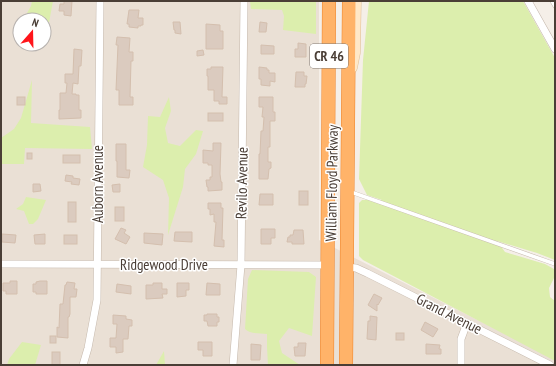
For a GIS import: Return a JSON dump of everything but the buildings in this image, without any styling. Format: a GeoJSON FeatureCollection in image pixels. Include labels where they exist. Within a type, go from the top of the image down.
{"type":"FeatureCollection","features":[{"type":"Feature","properties":{"kind":"highway","name":"William Floyd Parkway"},"geometry":{"type":"LineString","coordinates":[[327,365],[330,1]]}},
{"type":"Feature","properties":{"kind":"highway","name":"William Floyd Parkway"},"geometry":{"type":"LineString","coordinates":[[346,365],[349,1]]}},
{"type":"Feature","properties":{"kind":"highway"},"geometry":{"type":"LineString","coordinates":[[328,265],[347,267]]}},
{"type":"Feature","properties":{"kind":"street","name":"Auborn Avenue"},"geometry":{"type":"LineString","coordinates":[[83,365],[88,348],[97,300],[100,1]]}},
{"type":"Feature","properties":{"kind":"street","name":"Revilo Avenue"},"geometry":{"type":"LineString","coordinates":[[233,365],[242,265],[244,1]]}},
{"type":"Feature","properties":{"kind":"street"},"geometry":{"type":"LineString","coordinates":[[349,83],[356,53],[356,1]]}},
{"type":"Feature","properties":{"kind":"street"},"geometry":{"type":"LineString","coordinates":[[528,1],[555,49]]}},
{"type":"Feature","properties":{"kind":"street","name":"Ridgewood Drive"},"geometry":{"type":"LineString","coordinates":[[1,264],[328,265]]}},
{"type":"Feature","properties":{"kind":"street","name":"Grand Avenue"},"geometry":{"type":"LineString","coordinates":[[347,267],[356,268],[367,273],[550,365]]}},
{"type":"Feature","properties":{"kind":"street"},"geometry":{"type":"LineString","coordinates":[[461,365],[463,332],[468,323]]}},
{"type":"Feature","properties":{"kind":"lane"},"geometry":{"type":"LineString","coordinates":[[552,1],[555,6]]}},
{"type":"Feature","properties":{"kind":"lane"},"geometry":{"type":"LineString","coordinates":[[348,191],[555,264]]}},
{"type":"Feature","properties":{"kind":"shaded area"},"geometry":{"type":"Polygon","coordinates":[[[1,1],[319,1],[319,240],[555,359],[555,365],[1,365],[1,1]]]}},
{"type":"Feature","properties":{"kind":"green space"},"geometry":{"type":"Polygon","coordinates":[[[32,1],[53,1],[51,12],[28,12],[32,1]]]}},
{"type":"Feature","properties":{"kind":"green space"},"geometry":{"type":"Polygon","coordinates":[[[250,1],[316,1],[316,34],[283,30],[284,16],[282,10],[251,9],[250,1]]]}},
{"type":"Feature","properties":{"kind":"green space"},"geometry":{"type":"Polygon","coordinates":[[[369,1],[523,1],[555,58],[555,260],[497,241],[505,252],[545,264],[554,269],[554,278],[549,288],[550,297],[555,301],[555,361],[363,260],[359,256],[359,203],[362,200],[382,200],[367,195],[359,179],[363,60],[369,1]]]}},
{"type":"Feature","properties":{"kind":"green space"},"geometry":{"type":"Polygon","coordinates":[[[32,80],[31,123],[90,127],[92,149],[25,148],[24,164],[1,164],[1,138],[14,129],[21,118],[32,80]]]}},
{"type":"Feature","properties":{"kind":"green space"},"geometry":{"type":"Polygon","coordinates":[[[169,97],[171,111],[165,128],[168,143],[180,146],[196,130],[203,131],[196,154],[185,169],[183,187],[168,235],[169,198],[163,180],[143,167],[147,145],[148,116],[160,117],[169,97]]]}},
{"type":"Feature","properties":{"kind":"green space"},"geometry":{"type":"Polygon","coordinates":[[[26,197],[46,200],[38,219],[33,224],[29,224],[24,211],[16,209],[23,204],[26,197]]]}},
{"type":"Feature","properties":{"kind":"green space"},"geometry":{"type":"Polygon","coordinates":[[[252,270],[309,272],[316,277],[312,336],[289,328],[279,341],[282,353],[300,365],[268,365],[267,334],[252,333],[245,329],[248,279],[252,270]]]}},
{"type":"Feature","properties":{"kind":"green space"},"geometry":{"type":"Polygon","coordinates":[[[22,342],[41,345],[35,365],[7,365],[9,359],[22,342]]]}},
{"type":"Feature","properties":{"kind":"green space"},"geometry":{"type":"Polygon","coordinates":[[[164,351],[165,365],[156,365],[164,351]]]}}]}
